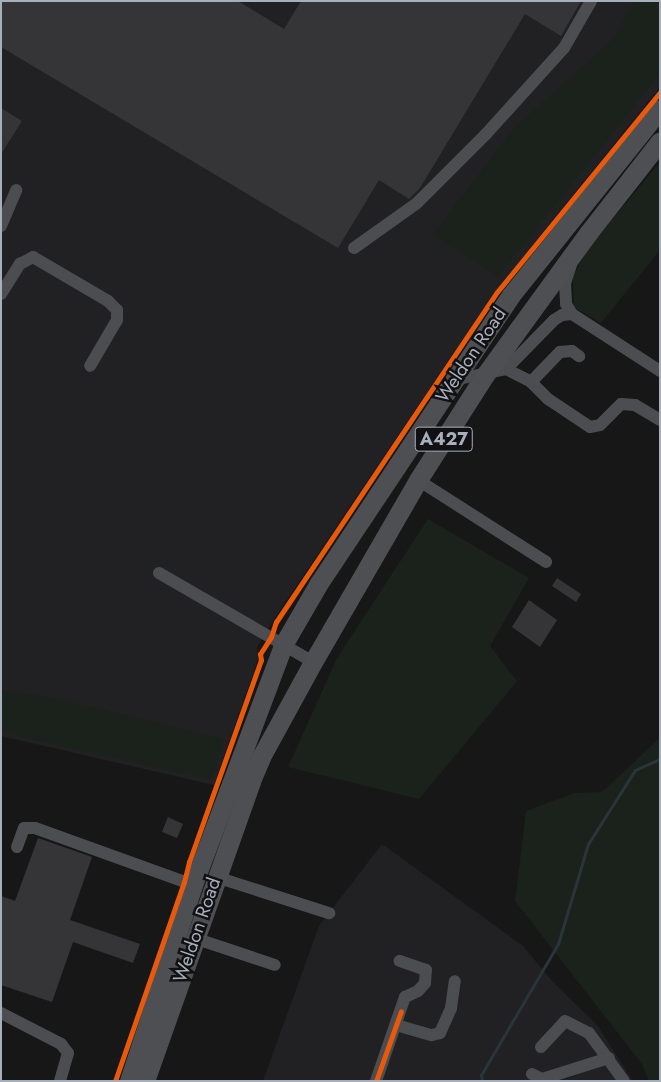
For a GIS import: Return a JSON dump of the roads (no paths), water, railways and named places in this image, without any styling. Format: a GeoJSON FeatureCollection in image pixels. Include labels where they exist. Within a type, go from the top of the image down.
{"type":"FeatureCollection","features":[{"type":"Feature","properties":{"kind":"highway","name":"Weldon Road"},"geometry":{"type":"LineString","coordinates":[[128,1081],[193,885],[283,645],[319,583],[511,295],[660,109]]}},
{"type":"Feature","properties":{"kind":"highway","name":"Weldon Road"},"geometry":{"type":"LineString","coordinates":[[145,1081],[251,780],[261,757],[313,662],[418,480],[485,375],[589,232],[660,141]]}},
{"type":"Feature","properties":{"kind":"street"},"geometry":{"type":"LineString","coordinates":[[354,248],[417,203],[486,134],[564,48],[591,1]]}},
{"type":"Feature","properties":{"kind":"street"},"geometry":{"type":"LineString","coordinates":[[1,226],[16,190]]}},
{"type":"Feature","properties":{"kind":"street"},"geometry":{"type":"LineString","coordinates":[[589,232],[569,268],[565,283],[566,304],[572,314],[660,370]]}},
{"type":"Feature","properties":{"kind":"street"},"geometry":{"type":"LineString","coordinates":[[1,294],[20,264],[34,257],[108,301],[117,310],[117,320],[90,366]]}},
{"type":"Feature","properties":{"kind":"street"},"geometry":{"type":"LineString","coordinates":[[454,380],[485,375],[506,369],[554,320],[562,315],[572,314]]}},
{"type":"Feature","properties":{"kind":"street"},"geometry":{"type":"LineString","coordinates":[[531,382],[560,352],[572,351],[579,356]]}},
{"type":"Feature","properties":{"kind":"street"},"geometry":{"type":"LineString","coordinates":[[506,369],[531,382],[548,400],[590,427],[600,425],[621,404],[635,405],[660,420]]}},
{"type":"Feature","properties":{"kind":"street"},"geometry":{"type":"LineString","coordinates":[[418,480],[546,562]]}},
{"type":"Feature","properties":{"kind":"street"},"geometry":{"type":"LineString","coordinates":[[159,573],[225,609],[313,662]]}},
{"type":"Feature","properties":{"kind":"street"},"geometry":{"type":"LineString","coordinates":[[17,847],[24,828],[35,828],[193,885]]}},
{"type":"Feature","properties":{"kind":"street"},"geometry":{"type":"LineString","coordinates":[[216,877],[329,914]]}},
{"type":"Feature","properties":{"kind":"street"},"geometry":{"type":"LineString","coordinates":[[194,938],[275,966]]}},
{"type":"Feature","properties":{"kind":"street"},"geometry":{"type":"LineString","coordinates":[[376,1081],[405,997],[418,991],[425,983],[426,970],[400,961]]}},
{"type":"Feature","properties":{"kind":"street"},"geometry":{"type":"LineString","coordinates":[[396,1025],[432,1035],[440,1033],[454,999],[455,981]]}},
{"type":"Feature","properties":{"kind":"street"},"geometry":{"type":"LineString","coordinates":[[1,1013],[61,1044],[68,1053],[60,1081]]}},
{"type":"Feature","properties":{"kind":"street"},"geometry":{"type":"LineString","coordinates":[[541,1047],[566,1021],[589,1033],[624,1081]]}},
{"type":"Feature","properties":{"kind":"street"},"geometry":{"type":"LineString","coordinates":[[532,1074],[542,1080],[609,1058]]}},
{"type":"Feature","properties":{"kind":"waterway"},"geometry":{"type":"LineString","coordinates":[[482,1081],[481,1075],[558,944],[588,844],[635,770],[660,759]]}}]}
